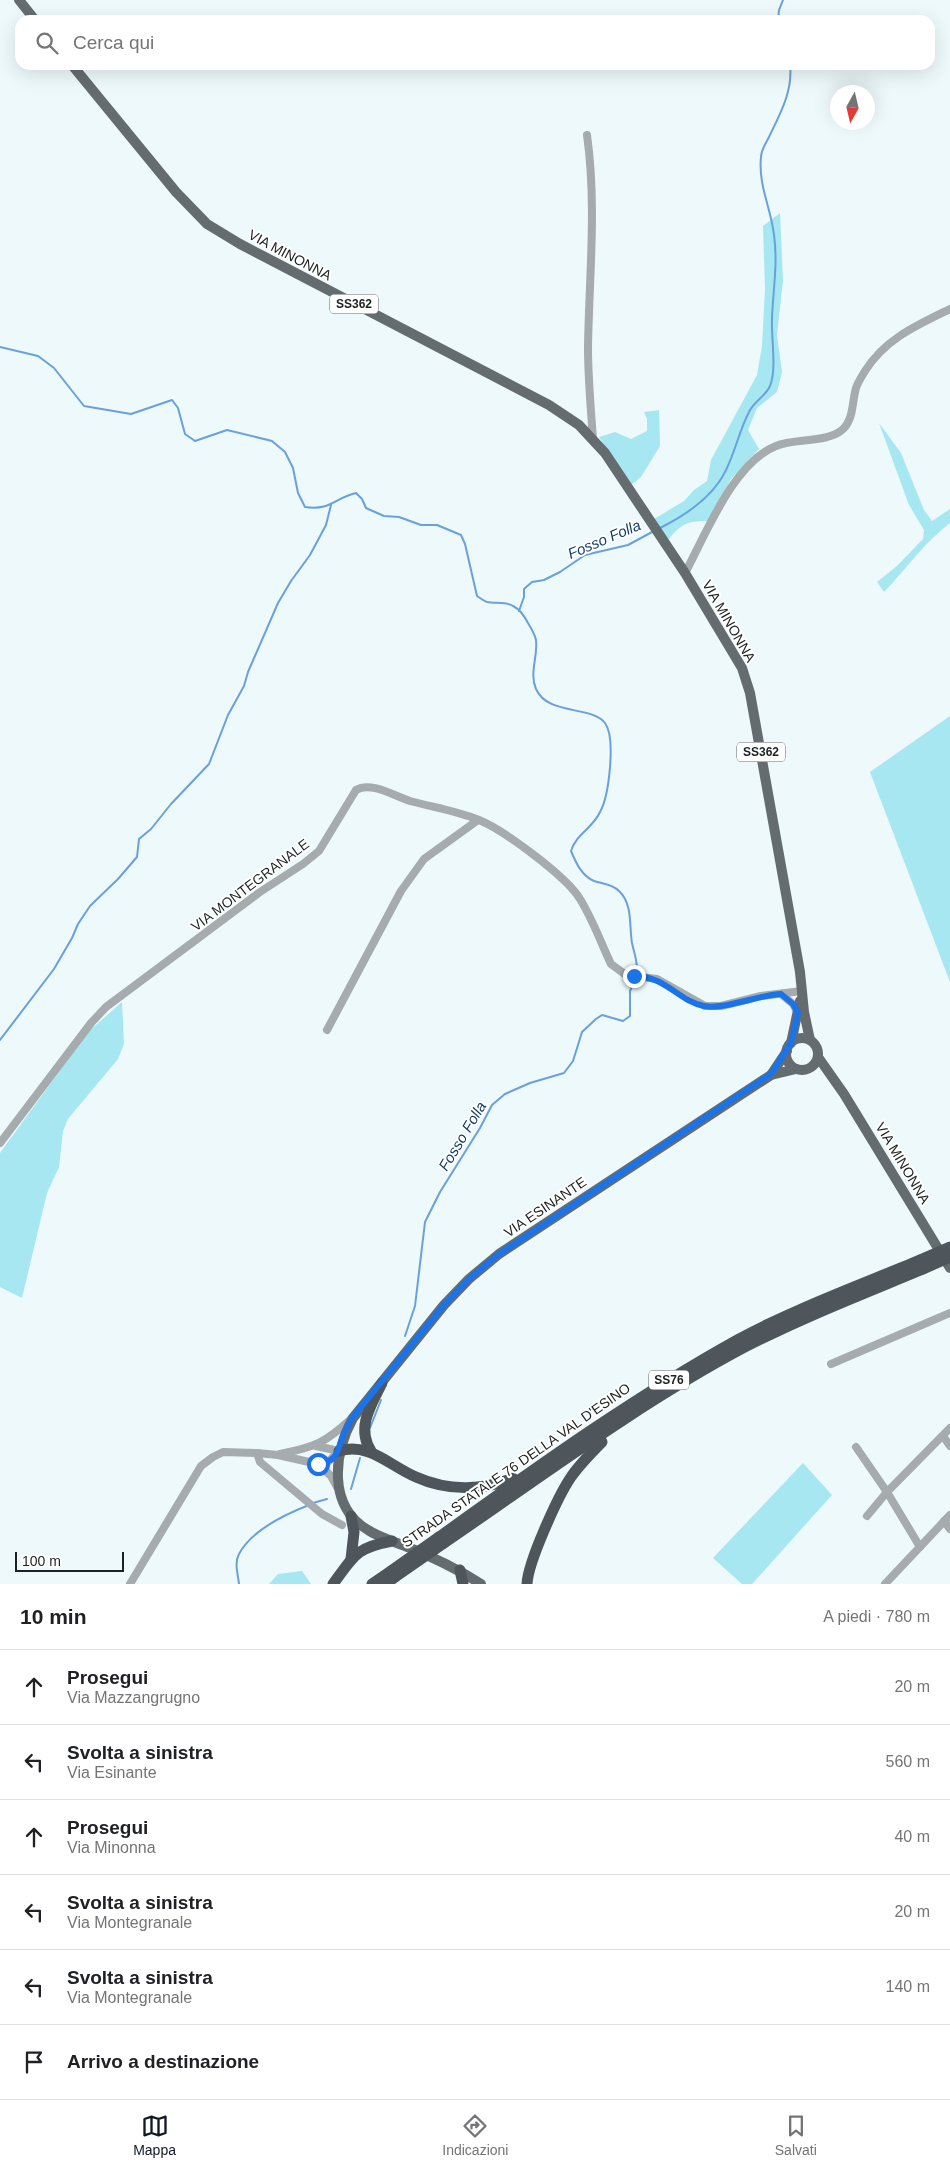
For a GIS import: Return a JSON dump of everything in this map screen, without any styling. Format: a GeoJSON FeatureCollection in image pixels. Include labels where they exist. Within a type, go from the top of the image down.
{"type":"FeatureCollection","features":[{"type":"Feature","properties":{"kind":"highway","name":"STRADA STATALE 76 DELLA VAL D'ESINO"},"geometry":{"type":"LineString","coordinates":[[441,1540],[698,1373],[795,1323],[922,1264],[950,1247]]}},
{"type":"Feature","properties":{"kind":"highway","name":"STRADA STATALE 76 DELLA VAL D'ESINO"},"geometry":{"type":"LineString","coordinates":[[372,1584],[391,1577],[538,1466],[640,1396],[741,1338],[790,1315],[922,1264],[950,1257]]}},
{"type":"Feature","properties":{"kind":"highway"},"geometry":{"type":"LineString","coordinates":[[518,1584],[528,1579],[563,1492],[580,1464],[625,1424],[698,1373]]}},
{"type":"Feature","properties":{"kind":"highway"},"geometry":{"type":"LineString","coordinates":[[371,1451],[365,1442],[363,1428],[366,1416],[382,1383]]}},
{"type":"Feature","properties":{"kind":"highway"},"geometry":{"type":"LineString","coordinates":[[339,1452],[349,1449],[371,1451],[418,1478],[446,1486],[476,1488],[501,1483],[538,1466]]}},
{"type":"Feature","properties":{"kind":"highway"},"geometry":{"type":"LineString","coordinates":[[351,1559],[354,1532],[352,1516]]}},
{"type":"Feature","properties":{"kind":"highway"},"geometry":{"type":"LineString","coordinates":[[333,1584],[351,1559],[363,1548],[392,1541]]}},
{"type":"Feature","properties":{"kind":"highway"},"geometry":{"type":"LineString","coordinates":[[460,1570],[463,1584]]}},
{"type":"Feature","properties":{"kind":"main road"},"geometry":{"type":"LineString","coordinates":[[19,0],[32,15]]}},
{"type":"Feature","properties":{"kind":"main road","name":"VIA MINONNA"},"geometry":{"type":"LineString","coordinates":[[76,70],[176,192],[207,224],[240,244],[549,405],[579,425],[605,453],[685,573],[742,668],[750,693],[800,972],[810,1040]]}},
{"type":"Feature","properties":{"kind":"main road","name":"VIA MINONNA"},"geometry":{"type":"LineString","coordinates":[[789,1047],[802,990]]}},
{"type":"Feature","properties":{"kind":"main road"},"geometry":{"type":"LineString","coordinates":[[796,1069],[789,1063],[789,1047],[800,1038],[810,1040]]}},
{"type":"Feature","properties":{"kind":"main road","name":"SS362"},"geometry":{"type":"LineString","coordinates":[[810,1040],[816,1047],[818,1057]]}},
{"type":"Feature","properties":{"kind":"main road","name":"VIA ESINANTE"},"geometry":{"type":"LineString","coordinates":[[771,1074],[789,1047]]}},
{"type":"Feature","properties":{"kind":"main road"},"geometry":{"type":"LineString","coordinates":[[808,1069],[816,1062],[818,1057]]}},
{"type":"Feature","properties":{"kind":"main road","name":"VIA MINONNA"},"geometry":{"type":"LineString","coordinates":[[818,1057],[844,1094],[950,1268]]}},
{"type":"Feature","properties":{"kind":"main road","name":"SS362"},"geometry":{"type":"LineString","coordinates":[[796,1069],[808,1069]]}},
{"type":"Feature","properties":{"kind":"main road","name":"VIA ESINANTE"},"geometry":{"type":"LineString","coordinates":[[339,1452],[343,1436],[352,1418],[444,1305],[469,1279],[499,1254],[771,1074],[796,1069]]}},
{"type":"Feature","properties":{"kind":"main road"},"geometry":{"type":"LineString","coordinates":[[808,1069],[830,1075]]}},
{"type":"Feature","properties":{"kind":"main road","name":"SS362"},"geometry":{"type":"LineString","coordinates":[[339,1452],[337,1463],[340,1492],[344,1505],[352,1516],[367,1530],[460,1570],[481,1584]]}},
{"type":"Feature","properties":{"kind":"street"},"geometry":{"type":"LineString","coordinates":[[587,135],[591,162],[593,218],[588,347],[593,440]]}},
{"type":"Feature","properties":{"kind":"street"},"geometry":{"type":"LineString","coordinates":[[685,573],[734,482],[746,466],[777,445],[829,436],[842,431],[848,423],[856,386],[871,362],[890,342],[916,325],[950,309]]}},
{"type":"Feature","properties":{"kind":"street","name":"VIA MONTEGRANALE"},"geometry":{"type":"LineString","coordinates":[[0,1143],[91,1023],[106,1007],[260,892],[304,864],[319,851],[356,790],[361,787],[370,787],[404,799],[478,820],[498,830],[564,879],[579,898],[612,964],[620,972],[657,979],[705,1006],[721,1006],[761,996],[802,990]]}},
{"type":"Feature","properties":{"kind":"street"},"geometry":{"type":"LineString","coordinates":[[327,1030],[401,891],[412,875],[424,859],[478,820]]}},
{"type":"Feature","properties":{"kind":"street"},"geometry":{"type":"LineString","coordinates":[[781,994],[793,1004],[798,1013]]}},
{"type":"Feature","properties":{"kind":"street"},"geometry":{"type":"LineString","coordinates":[[832,1364],[950,1314]]}},
{"type":"Feature","properties":{"kind":"street"},"geometry":{"type":"LineString","coordinates":[[278,1455],[316,1446],[352,1418]]}},
{"type":"Feature","properties":{"kind":"street"},"geometry":{"type":"LineString","coordinates":[[866,1516],[950,1428]]}},
{"type":"Feature","properties":{"kind":"street"},"geometry":{"type":"LineString","coordinates":[[943,1436],[950,1446]]}},
{"type":"Feature","properties":{"kind":"street"},"geometry":{"type":"LineString","coordinates":[[316,1446],[339,1452]]}},
{"type":"Feature","properties":{"kind":"street"},"geometry":{"type":"LineString","coordinates":[[856,1447],[887,1492],[920,1547]]}},
{"type":"Feature","properties":{"kind":"street"},"geometry":{"type":"LineString","coordinates":[[130,1584],[201,1466],[223,1452],[278,1455],[318,1464],[328,1462],[339,1452]]}},
{"type":"Feature","properties":{"kind":"street"},"geometry":{"type":"LineString","coordinates":[[257,1453],[260,1462],[316,1510],[328,1519],[342,1525]]}},
{"type":"Feature","properties":{"kind":"street"},"geometry":{"type":"LineString","coordinates":[[318,1464],[331,1476],[340,1492]]}},
{"type":"Feature","properties":{"kind":"street"},"geometry":{"type":"LineString","coordinates":[[885,1584],[950,1514]]}},
{"type":"Feature","properties":{"kind":"street"},"geometry":{"type":"LineString","coordinates":[[944,1521],[950,1529]]}},
{"type":"Feature","properties":{"kind":"shaded area"},"geometry":{"type":"Polygon","coordinates":[[[780,213],[783,280],[777,335],[782,372],[777,392],[757,408],[748,430],[759,449],[731,479],[708,521],[684,525],[667,541],[654,519],[684,501],[694,490],[707,481],[711,460],[757,375],[762,346],[765,289],[763,226],[780,213]]]}},
{"type":"Feature","properties":{"kind":"shaded area"},"geometry":{"type":"Polygon","coordinates":[[[659,410],[660,446],[641,477],[631,485],[599,437],[615,432],[631,439],[647,431],[647,419],[644,412],[659,410]]]}},
{"type":"Feature","properties":{"kind":"shaded area"},"geometry":{"type":"Polygon","coordinates":[[[879,423],[901,453],[924,510],[932,521],[950,509],[950,523],[924,547],[884,592],[877,582],[897,566],[923,539],[924,530],[909,505],[879,423]]]}},
{"type":"Feature","properties":{"kind":"shaded area"},"geometry":{"type":"Polygon","coordinates":[[[950,716],[950,982],[870,772],[950,716]]]}},
{"type":"Feature","properties":{"kind":"shaded area"},"geometry":{"type":"Polygon","coordinates":[[[122,1002],[124,1044],[118,1059],[68,1119],[63,1131],[59,1167],[47,1193],[22,1298],[0,1287],[0,1153],[88,1032],[122,1002]]]}},
{"type":"Feature","properties":{"kind":"shaded area"},"geometry":{"type":"Polygon","coordinates":[[[803,1463],[832,1495],[752,1584],[742,1584],[713,1558],[803,1463]]]}},
{"type":"Feature","properties":{"kind":"shaded area"},"geometry":{"type":"Polygon","coordinates":[[[302,1571],[311,1584],[269,1584],[278,1574],[302,1571]]]}},
{"type":"Feature","properties":{"kind":"waterway","name":"Fosso Folla"},"geometry":{"type":"LineString","coordinates":[[778,15],[783,0]]}},
{"type":"Feature","properties":{"kind":"waterway","name":"Fosso Folla"},"geometry":{"type":"LineString","coordinates":[[660,528],[706,498],[720,481],[749,412],[768,390],[772,379],[775,245],[761,177],[761,157],[785,102],[790,84],[790,70]]}},
{"type":"Feature","properties":{"kind":"waterway"},"geometry":{"type":"LineString","coordinates":[[0,347],[38,356],[54,368],[84,406],[131,414],[172,400],[178,408],[185,434],[195,441],[227,430],[272,441],[285,452],[293,468],[298,493],[305,507],[327,506],[356,493],[362,499],[366,508],[384,516],[399,517],[421,525],[437,525],[461,535],[465,544],[477,596],[487,602],[510,604],[515,607],[524,616],[533,632],[536,640],[533,677],[536,689],[542,697],[559,707],[599,717],[605,723],[608,730],[611,754],[603,804],[597,818],[573,845],[571,851],[577,864],[586,876],[594,881],[613,887],[619,891],[627,902],[637,973]]}},
{"type":"Feature","properties":{"kind":"waterway"},"geometry":{"type":"LineString","coordinates":[[0,1040],[54,969],[90,906],[118,879],[137,857],[139,839],[151,829],[171,804],[209,764],[228,715],[244,686],[248,672],[278,603],[310,555],[326,525],[331,505]]}},
{"type":"Feature","properties":{"kind":"waterway","name":"Fosso Folla"},"geometry":{"type":"LineString","coordinates":[[519,611],[524,597],[524,589],[532,582],[544,580],[560,572],[585,555],[628,545],[654,531]]}},
{"type":"Feature","properties":{"kind":"waterway","name":"Fosso Folla"},"geometry":{"type":"LineString","coordinates":[[405,1336],[415,1306],[425,1222],[440,1192],[492,1105],[505,1094],[530,1083],[564,1073],[573,1061],[582,1032],[602,1015],[623,1021],[630,1016],[630,991],[635,980]]}},
{"type":"Feature","properties":{"kind":"waterway"},"geometry":{"type":"LineString","coordinates":[[370,1428],[381,1400]]}},
{"type":"Feature","properties":{"kind":"waterway"},"geometry":{"type":"LineString","coordinates":[[351,1489],[360,1458]]}},
{"type":"Feature","properties":{"kind":"waterway","name":"Fosso Folla"},"geometry":{"type":"LineString","coordinates":[[313,1503],[327,1499]]}},
{"type":"Feature","properties":{"kind":"waterway","name":"Fosso Folla"},"geometry":{"type":"LineString","coordinates":[[239,1584],[237,1561],[239,1554],[252,1538],[270,1524],[309,1505]]}},
{"type":"Feature","properties":{"kind":"route"},"geometry":{"type":"LineString","coordinates":[[318,1464],[328,1462],[339,1452],[343,1436],[352,1418],[444,1305],[469,1279],[499,1254],[771,1074],[791,1043],[798,1013],[793,1004],[781,994],[761,996],[710,1007],[699,1005],[657,979],[647,976],[634,976]]}}]}
